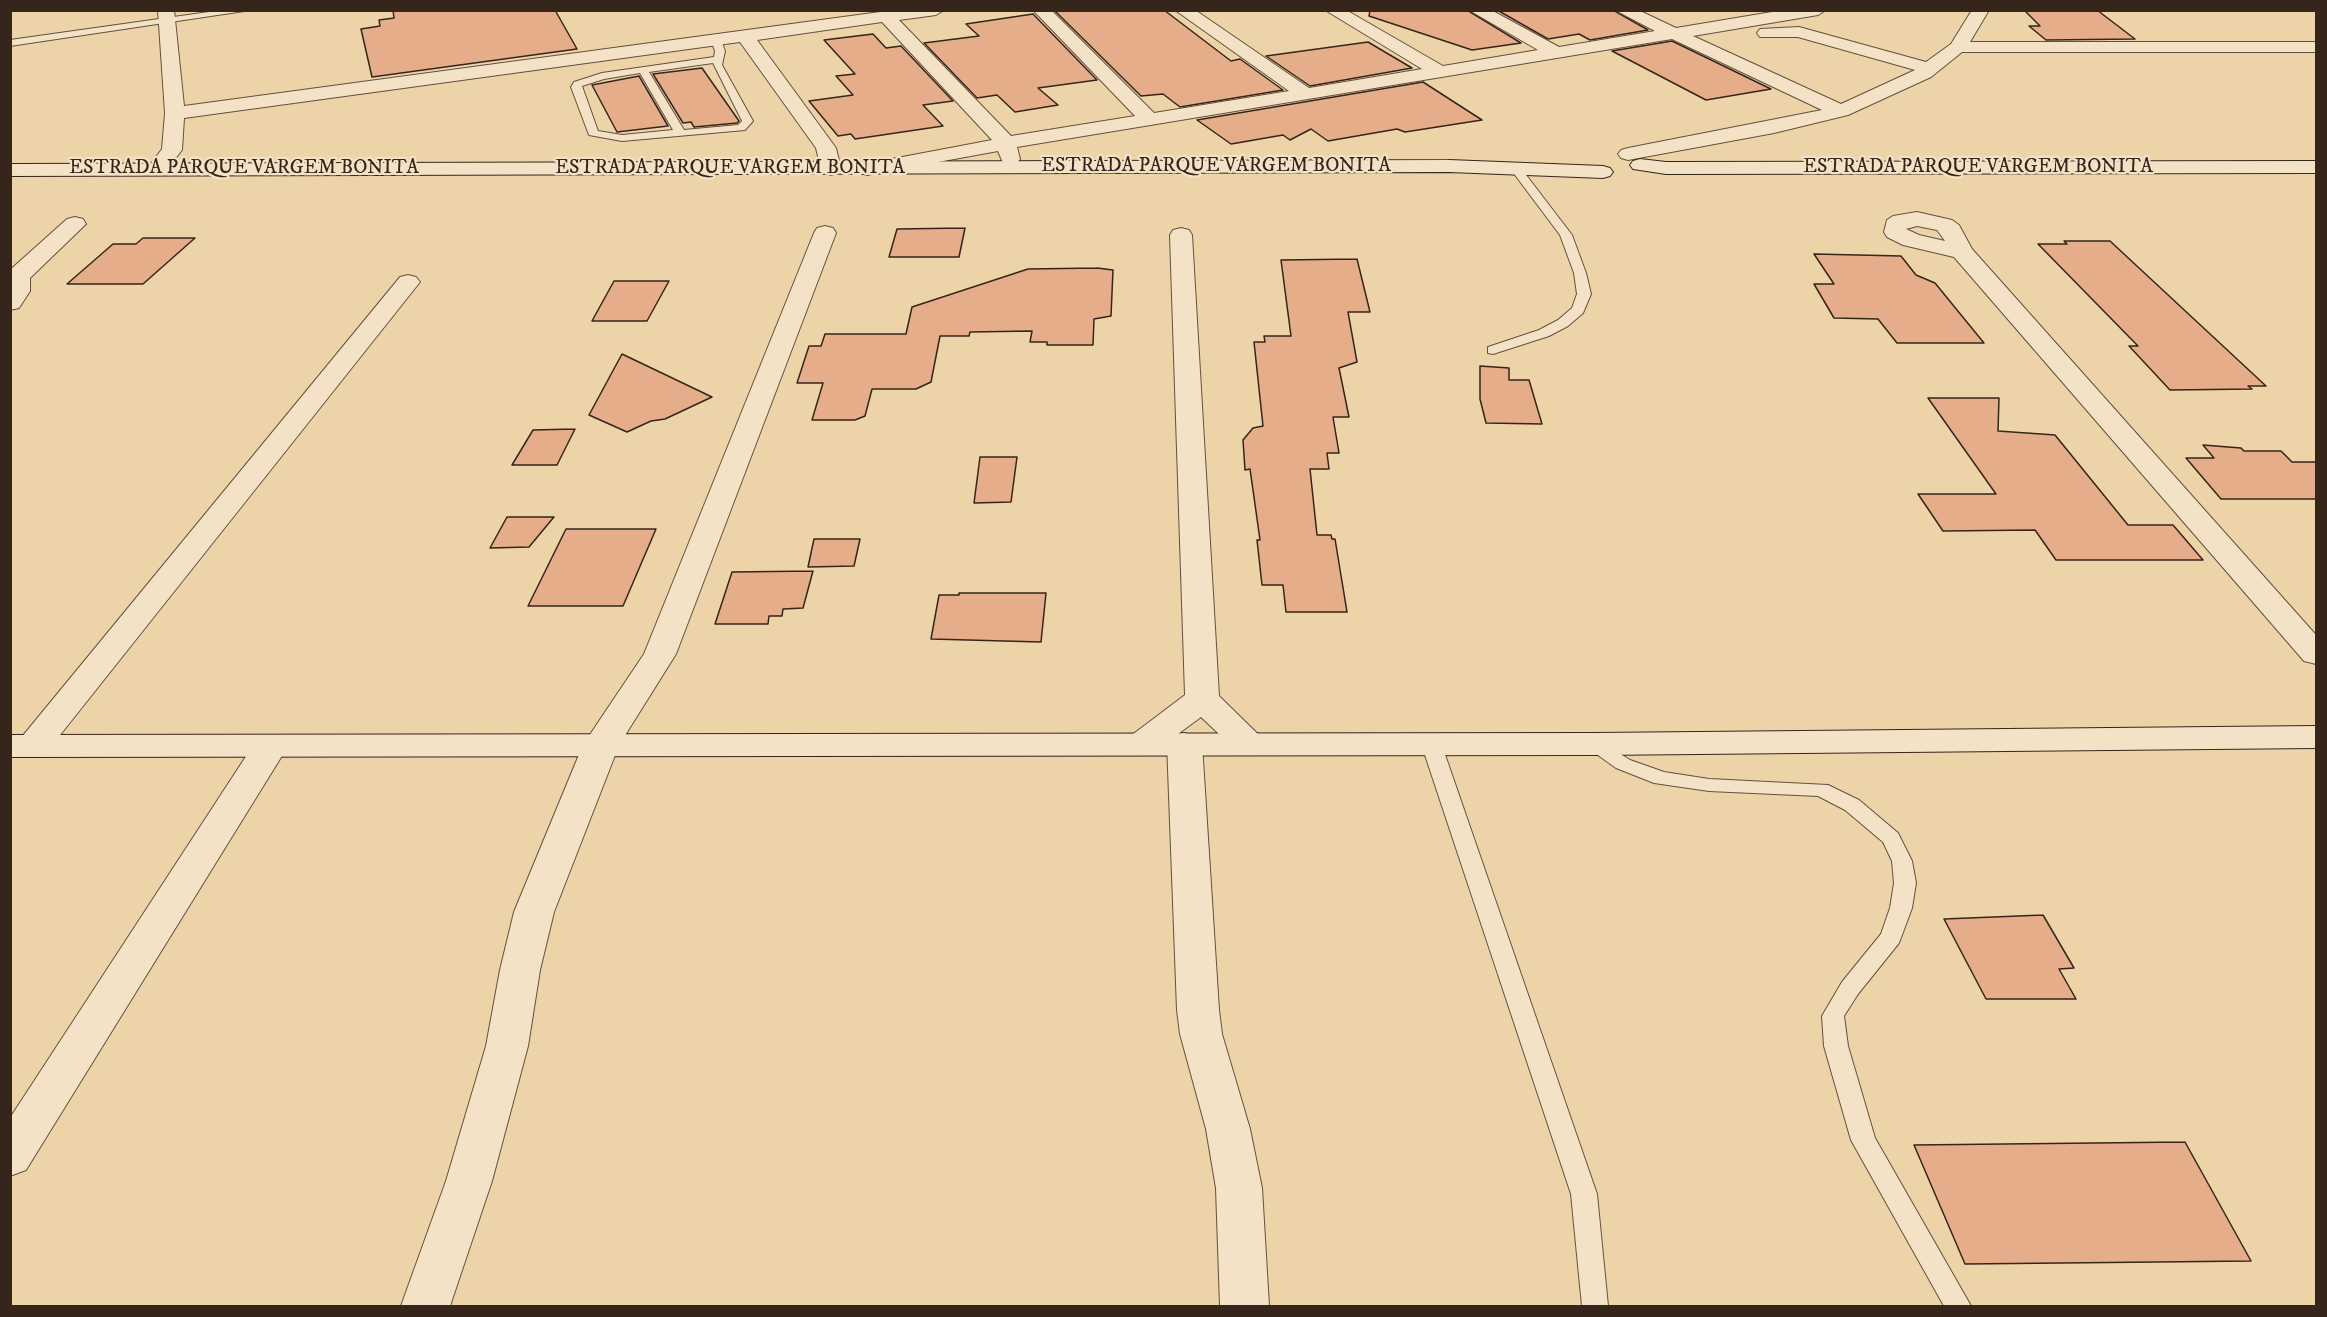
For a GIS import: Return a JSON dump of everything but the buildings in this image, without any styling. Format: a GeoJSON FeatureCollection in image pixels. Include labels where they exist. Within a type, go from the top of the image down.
{"type":"FeatureCollection","features":[{"type":"Feature","properties":{"kind":"street"},"geometry":{"type":"LineString","coordinates":[[175,113],[717,50],[746,36],[936,10]]}},
{"type":"Feature","properties":{"kind":"street"},"geometry":{"type":"LineString","coordinates":[[1041,10],[1150,120]]}},
{"type":"Feature","properties":{"kind":"street"},"geometry":{"type":"LineString","coordinates":[[1184,10],[1306,94]]}},
{"type":"Feature","properties":{"kind":"street"},"geometry":{"type":"LineString","coordinates":[[1334,10],[1440,72]]}},
{"type":"Feature","properties":{"kind":"street"},"geometry":{"type":"LineString","coordinates":[[1477,10],[1556,53]]}},
{"type":"Feature","properties":{"kind":"street"},"geometry":{"type":"LineString","coordinates":[[1623,10],[1679,33],[1841,111]]}},
{"type":"Feature","properties":{"kind":"street"},"geometry":{"type":"LineString","coordinates":[[1603,172],[1583,163],[1582,159],[1763,130],[1841,111],[1886,93],[1930,69],[1958,47],[1979,14],[1957,10]]}},
{"type":"Feature","properties":{"kind":"street"},"geometry":{"type":"LineString","coordinates":[[867,169],[1006,143],[1806,11],[1799,32]]}},
{"type":"Feature","properties":{"kind":"street"},"geometry":{"type":"LineString","coordinates":[[158,169],[172,150],[175,113],[166,16]]}},
{"type":"Feature","properties":{"kind":"street"},"geometry":{"type":"LineString","coordinates":[[886,17],[1006,143],[1012,168]]}},
{"type":"Feature","properties":{"kind":"street"},"geometry":{"type":"LineString","coordinates":[[1679,33],[1799,32],[1930,69]]}},
{"type":"Feature","properties":{"kind":"street"},"geometry":{"type":"LineString","coordinates":[[746,36],[825,148],[831,169]]}},
{"type":"Feature","properties":{"kind":"street"},"geometry":{"type":"LineString","coordinates":[[1958,47],[2316,47]]}},
{"type":"Feature","properties":{"kind":"street","name":"ESTRADA PARQUE VARGEM BONITA"},"geometry":{"type":"LineString","coordinates":[[10,170],[1449,166],[1631,171],[1612,156]]}},
{"type":"Feature","properties":{"kind":"street","name":"ESTRADA PARQUE VARGEM BONITA"},"geometry":{"type":"LineString","coordinates":[[1449,166],[1612,156],[1666,168],[2316,167]]}},
{"type":"Feature","properties":{"kind":"street"},"geometry":{"type":"LineString","coordinates":[[10,303],[18,291],[14,278],[75,224]]}},
{"type":"Feature","properties":{"kind":"street"},"geometry":{"type":"LineString","coordinates":[[425,1306],[469,1181],[507,1046],[520,970],[534,912],[601,745],[660,654],[825,233]]}},
{"type":"Feature","properties":{"kind":"street"},"geometry":{"type":"LineString","coordinates":[[1181,235],[1202,699],[1249,743]]}},
{"type":"Feature","properties":{"kind":"street"},"geometry":{"type":"LineString","coordinates":[[1962,252],[2316,654]]}},
{"type":"Feature","properties":{"kind":"street"},"geometry":{"type":"LineString","coordinates":[[22,746],[408,282]]}},
{"type":"Feature","properties":{"kind":"street"},"geometry":{"type":"LineString","coordinates":[[1143,743],[1202,699]]}},
{"type":"Feature","properties":{"kind":"street"},"geometry":{"type":"LineString","coordinates":[[22,746],[515,748],[601,745],[1595,744],[2316,737]]}},
{"type":"Feature","properties":{"kind":"street"},"geometry":{"type":"LineString","coordinates":[[1184,744],[1198,1010],[1201,1034],[1228,1129],[1239,1188],[1245,1306]]}},
{"type":"Feature","properties":{"kind":"street"},"geometry":{"type":"LineString","coordinates":[[10,1156],[270,746]]}},
{"type":"Feature","properties":{"kind":"lane"},"geometry":{"type":"LineString","coordinates":[[10,43],[166,16],[247,10]]}},
{"type":"Feature","properties":{"kind":"lane"},"geometry":{"type":"LineString","coordinates":[[717,50],[717,65],[748,121],[747,125],[741,128],[622,138],[593,133],[576,87],[578,84],[602,76],[643,70],[717,50]]}},
{"type":"Feature","properties":{"kind":"lane"},"geometry":{"type":"LineString","coordinates":[[643,70],[681,134]]}},
{"type":"Feature","properties":{"kind":"lane"},"geometry":{"type":"LineString","coordinates":[[1493,350],[1544,333],[1563,323],[1578,310],[1584,294],[1580,273],[1566,235],[1516,169]]}},
{"type":"Feature","properties":{"kind":"lane"},"geometry":{"type":"LineString","coordinates":[[1431,743],[1584,1194],[1594,1306]]}},
{"type":"Feature","properties":{"kind":"lane"},"geometry":{"type":"LineString","coordinates":[[1595,744],[1623,764],[1661,778],[1709,785],[1821,790],[1852,805],[1873,820],[1891,838],[1902,861],[1905,883],[1902,908],[1891,937],[1850,988],[1833,1016],[1836,1046],[1863,1140],[1958,1306]]}}]}
